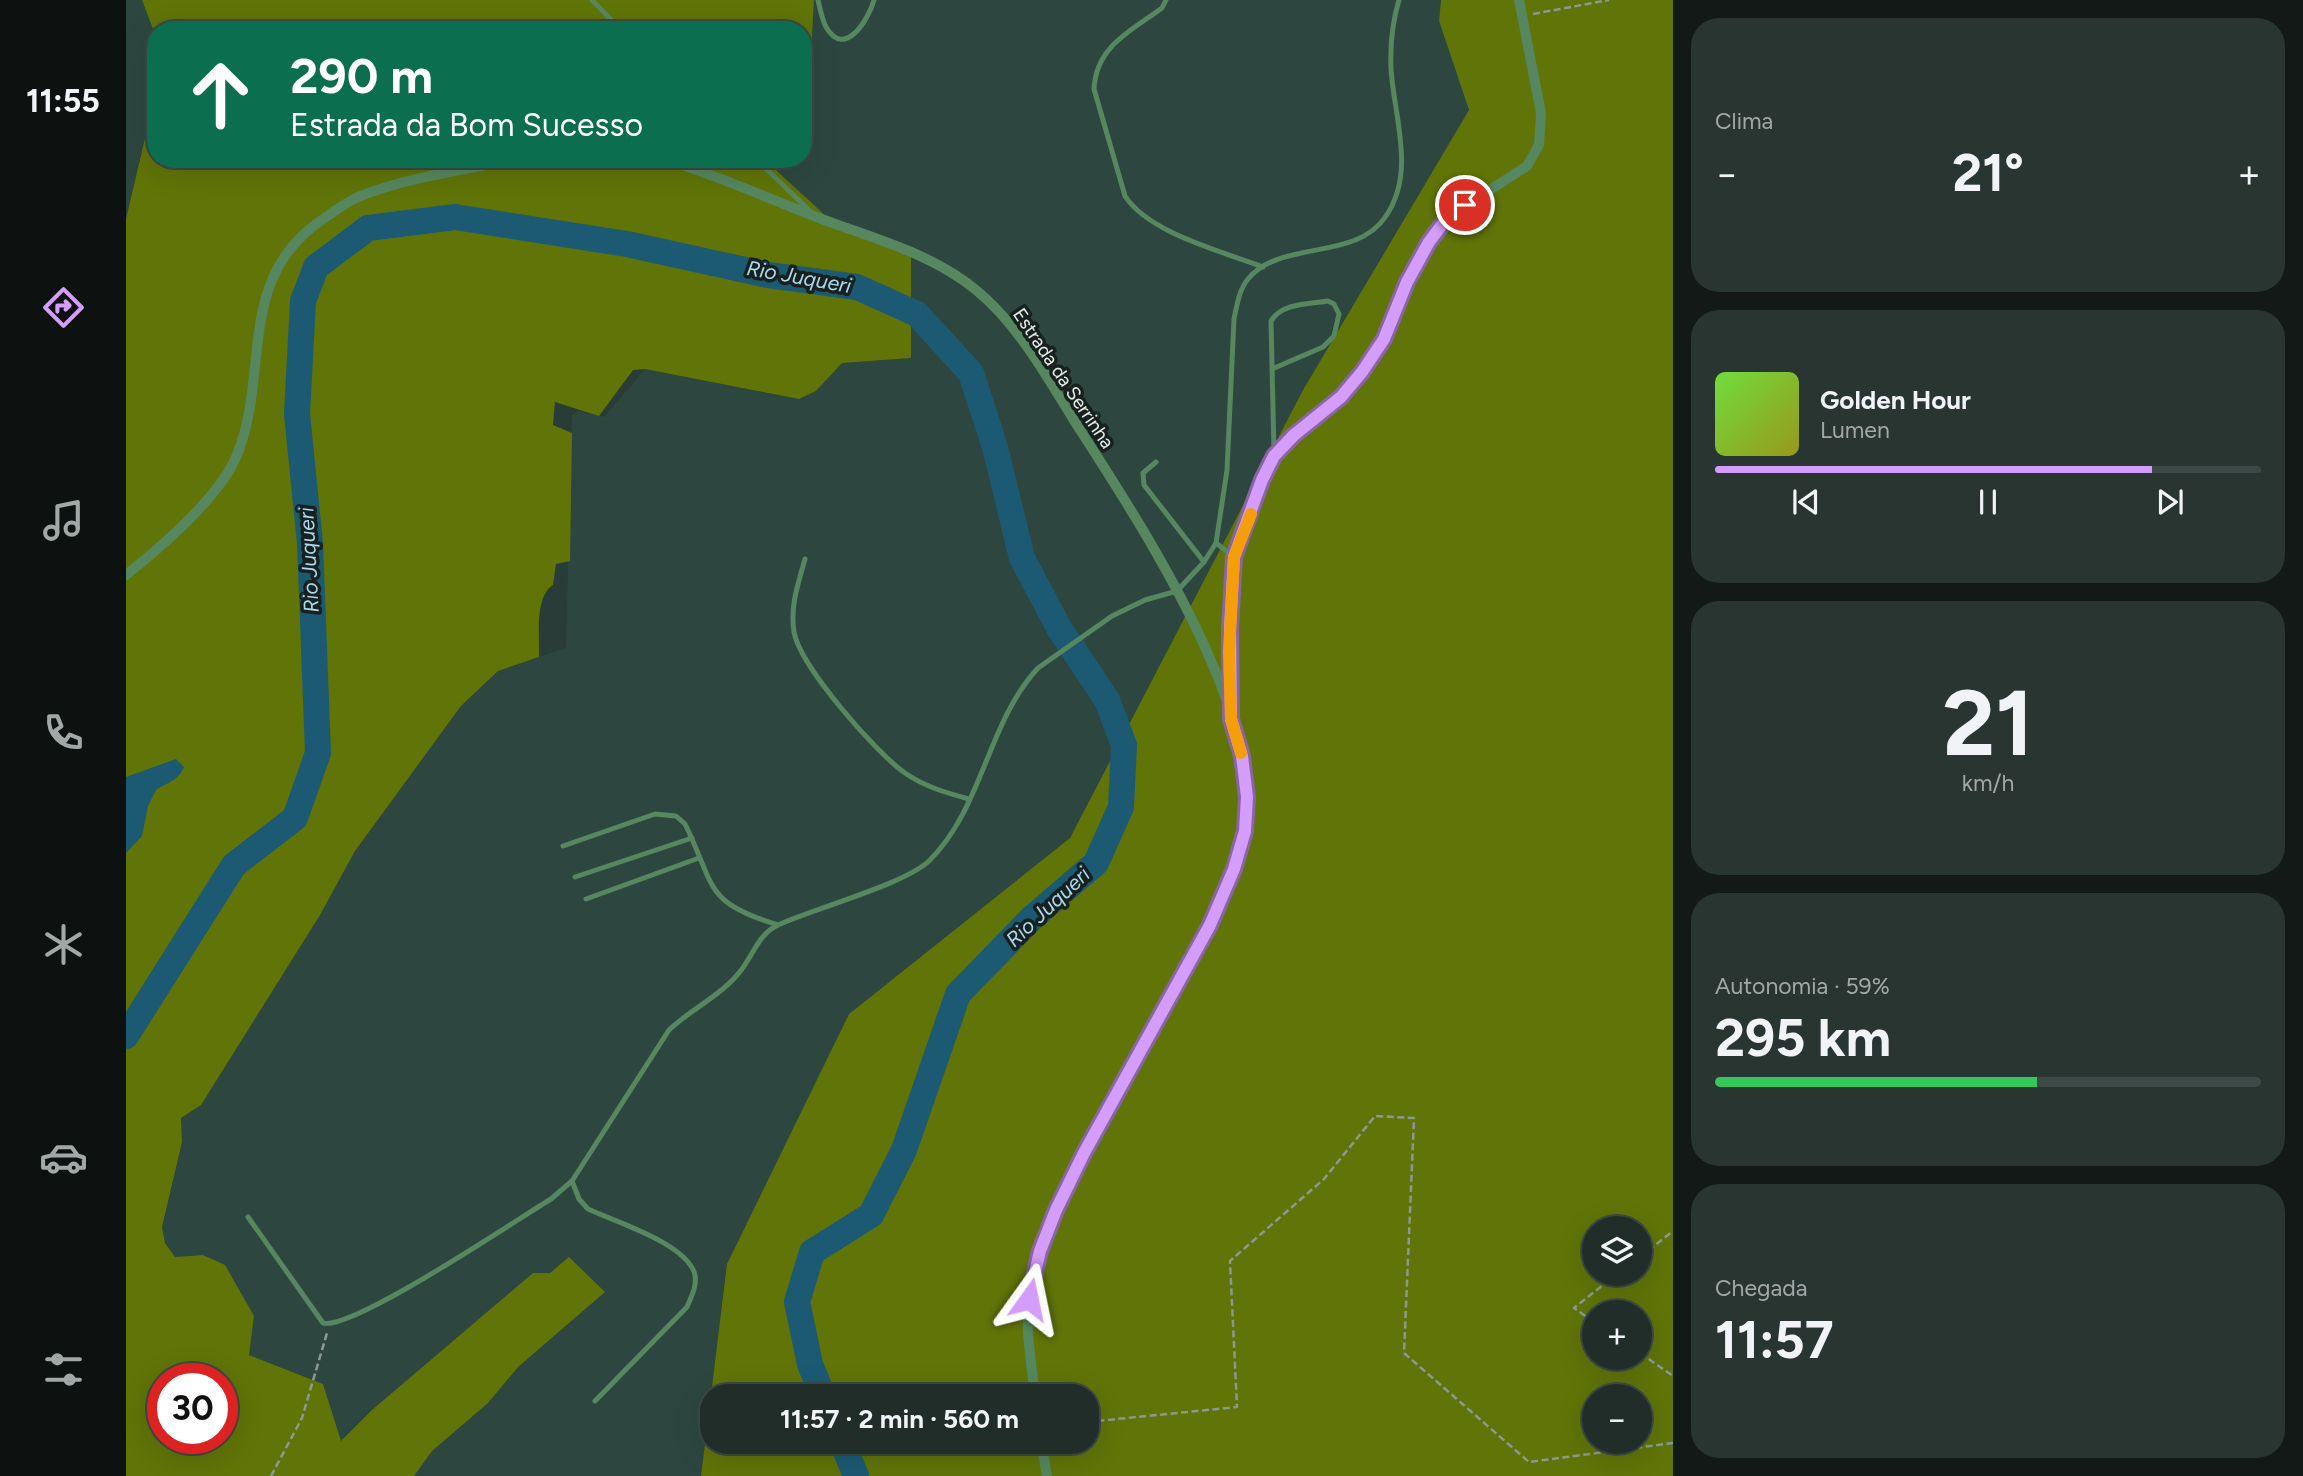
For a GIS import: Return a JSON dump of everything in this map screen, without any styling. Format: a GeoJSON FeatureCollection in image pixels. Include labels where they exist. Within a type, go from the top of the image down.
{"type":"FeatureCollection","features":[{"type":"Feature","properties":{"kind":"street"},"geometry":{"type":"LineString","coordinates":[[1034,1384],[1027,1314],[1031,1283],[1040,1251],[1084,1153],[1210,925],[1234,869],[1245,831],[1247,797],[1242,756],[1231,719],[1229,652],[1234,557],[1274,456],[1294,435],[1341,397],[1362,372],[1384,339],[1412,272],[1447,218],[1527,166],[1539,145],[1541,113],[1520,0]]}},
{"type":"Feature","properties":{"kind":"street"},"geometry":{"type":"LineString","coordinates":[[126,575],[194,512],[219,485],[236,458],[247,426],[263,300],[277,266],[295,242],[356,198],[407,182],[474,168]]}},
{"type":"Feature","properties":{"kind":"street","name":"Estrada da Serrinha"},"geometry":{"type":"LineString","coordinates":[[692,168],[912,252],[975,288],[1002,316],[1038,363],[1177,592],[1205,645],[1231,719]]}},
{"type":"Feature","properties":{"kind":"street"},"geometry":{"type":"LineString","coordinates":[[1043,1454],[1048,1476]]}},
{"type":"Feature","properties":{"kind":"lane"},"geometry":{"type":"LineString","coordinates":[[592,0],[612,21]]}},
{"type":"Feature","properties":{"kind":"lane"},"geometry":{"type":"LineString","coordinates":[[818,0],[827,28],[835,36],[848,37],[858,33],[869,19],[874,0]]}},
{"type":"Feature","properties":{"kind":"lane"},"geometry":{"type":"LineString","coordinates":[[1166,0],[1162,8],[1109,48],[1099,60],[1095,76],[1094,89],[1125,196],[1134,210],[1154,223],[1263,267]]}},
{"type":"Feature","properties":{"kind":"lane"},"geometry":{"type":"LineString","coordinates":[[248,1217],[317,1318],[330,1325],[377,1305],[551,1199],[572,1181],[669,1030],[688,1012],[733,979],[762,936],[778,925],[905,875],[927,863],[946,842],[970,799],[1011,706],[1038,668],[1091,630],[1137,604],[1177,592],[1205,562],[1216,543],[1227,470],[1234,319],[1238,297],[1248,279],[1263,267],[1366,237],[1388,214],[1401,174],[1391,70],[1392,32],[1399,0]]}},
{"type":"Feature","properties":{"kind":"lane"},"geometry":{"type":"LineString","coordinates":[[765,168],[818,218]]}},
{"type":"Feature","properties":{"kind":"lane"},"geometry":{"type":"LineString","coordinates":[[1272,369],[1323,347],[1332,340],[1339,314],[1334,304],[1328,302],[1276,312],[1271,321],[1272,369],[1274,456]]}},
{"type":"Feature","properties":{"kind":"lane"},"geometry":{"type":"LineString","coordinates":[[1156,462],[1143,473],[1144,485],[1205,562]]}},
{"type":"Feature","properties":{"kind":"lane"},"geometry":{"type":"LineString","coordinates":[[1216,543],[1234,557]]}},
{"type":"Feature","properties":{"kind":"lane"},"geometry":{"type":"LineString","coordinates":[[805,559],[792,606],[794,635],[808,666],[849,716],[904,772],[927,786],[970,799]]}},
{"type":"Feature","properties":{"kind":"lane"},"geometry":{"type":"LineString","coordinates":[[563,846],[655,814],[676,816],[692,838],[720,899],[741,914],[778,925]]}},
{"type":"Feature","properties":{"kind":"lane"},"geometry":{"type":"LineString","coordinates":[[575,877],[692,838]]}},
{"type":"Feature","properties":{"kind":"lane"},"geometry":{"type":"LineString","coordinates":[[586,899],[699,858]]}},
{"type":"Feature","properties":{"kind":"lane"},"geometry":{"type":"LineString","coordinates":[[572,1181],[579,1199],[588,1209],[672,1247],[688,1261],[695,1276],[694,1291],[687,1307],[595,1401]]}},
{"type":"Feature","properties":{"kind":"path"},"geometry":{"type":"LineString","coordinates":[[1523,16],[1609,0]]}},
{"type":"Feature","properties":{"kind":"path"},"geometry":{"type":"LineString","coordinates":[[1099,1421],[1237,1407],[1230,1261],[1324,1180],[1375,1116],[1414,1118],[1404,1353],[1529,1462],[1673,1443]]}},
{"type":"Feature","properties":{"kind":"path"},"geometry":{"type":"LineString","coordinates":[[1652,1248],[1673,1231]]}},
{"type":"Feature","properties":{"kind":"path"},"geometry":{"type":"LineString","coordinates":[[1584,1300],[1602,1286]]}},
{"type":"Feature","properties":{"kind":"path"},"geometry":{"type":"LineString","coordinates":[[1582,1302],[1574,1308],[1582,1314]]}},
{"type":"Feature","properties":{"kind":"path"},"geometry":{"type":"LineString","coordinates":[[271,1476],[302,1418],[330,1325]]}},
{"type":"Feature","properties":{"kind":"path"},"geometry":{"type":"LineString","coordinates":[[1652,1361],[1673,1376]]}},
{"type":"Feature","properties":{"kind":"shaded area"},"geometry":{"type":"Polygon","coordinates":[[[126,0],[142,0],[150,21],[147,21],[147,129],[126,219],[126,0]]]}},
{"type":"Feature","properties":{"kind":"shaded area"},"geometry":{"type":"Polygon","coordinates":[[[814,0],[1441,0],[1439,21],[1469,110],[1303,390],[1070,838],[849,1014],[727,1264],[712,1384],[700,1384],[700,1454],[704,1454],[701,1476],[352,1476],[323,1384],[249,1355],[254,1316],[203,1255],[175,1257],[165,1243],[162,1227],[182,1142],[181,1118],[201,1104],[320,915],[355,851],[461,706],[498,671],[566,648],[572,415],[579,411],[604,417],[645,369],[799,399],[816,391],[842,363],[911,358],[827,217],[774,168],[812,168],[814,0]]]}},
{"type":"Feature","properties":{"kind":"green space"},"geometry":{"type":"Polygon","coordinates":[[[142,0],[814,0],[812,37],[812,21],[150,21],[142,0]]]}},
{"type":"Feature","properties":{"kind":"green space"},"geometry":{"type":"Polygon","coordinates":[[[1441,0],[1673,0],[1673,1476],[701,1476],[704,1454],[1099,1454],[1099,1384],[712,1384],[727,1264],[849,1014],[1070,838],[1303,390],[1469,110],[1439,21],[1441,0]]]}},
{"type":"Feature","properties":{"kind":"green space"},"geometry":{"type":"Polygon","coordinates":[[[147,129],[147,168],[774,168],[827,217],[911,247],[911,358],[842,363],[816,391],[799,399],[645,369],[633,370],[599,416],[555,402],[553,425],[572,433],[570,561],[556,564],[553,585],[543,598],[539,618],[539,657],[498,671],[461,706],[355,851],[320,915],[201,1105],[181,1118],[182,1142],[162,1227],[165,1243],[175,1257],[203,1255],[225,1265],[254,1316],[249,1355],[323,1384],[341,1441],[372,1410],[533,1273],[550,1273],[569,1257],[605,1292],[518,1367],[488,1403],[432,1451],[414,1476],[126,1476],[126,219],[147,129]]]}},
{"type":"Feature","properties":{"kind":"water"},"geometry":{"type":"Polygon","coordinates":[[[176,759],[184,767],[182,772],[156,790],[148,806],[142,836],[126,853],[126,777],[176,759]]]}},
{"type":"Feature","properties":{"kind":"waterway","name":"Rio Juqueri"},"geometry":{"type":"LineString","coordinates":[[126,1036],[234,865],[295,818],[318,753],[310,543],[297,414],[303,301],[316,267],[368,228],[455,217],[627,244],[768,275],[857,287],[917,314],[971,373],[995,447],[1022,558],[1059,628],[1107,700],[1124,745],[1121,807],[1096,863],[1033,917],[958,994],[904,1150],[871,1215],[812,1252],[797,1302],[810,1364],[818,1384]]}},
{"type":"Feature","properties":{"kind":"waterway","name":"Rio Juqueri"},"geometry":{"type":"LineString","coordinates":[[847,1454],[856,1476]]}},
{"type":"Feature","properties":{"kind":"slow traffic"},"geometry":{"type":"LineString","coordinates":[[1241,753],[1231,719],[1229,652],[1234,557],[1251,514]]}},
{"type":"Feature","properties":{"kind":"route"},"geometry":{"type":"LineString","coordinates":[[1029,1299],[1040,1251],[1056,1210],[1084,1153],[1210,925],[1234,869],[1245,831],[1247,797],[1242,756],[1231,719],[1230,628],[1234,557],[1262,480],[1274,456],[1294,435],[1341,397],[1362,372],[1384,339],[1407,282],[1429,242],[1447,218],[1465,205]]}}]}
